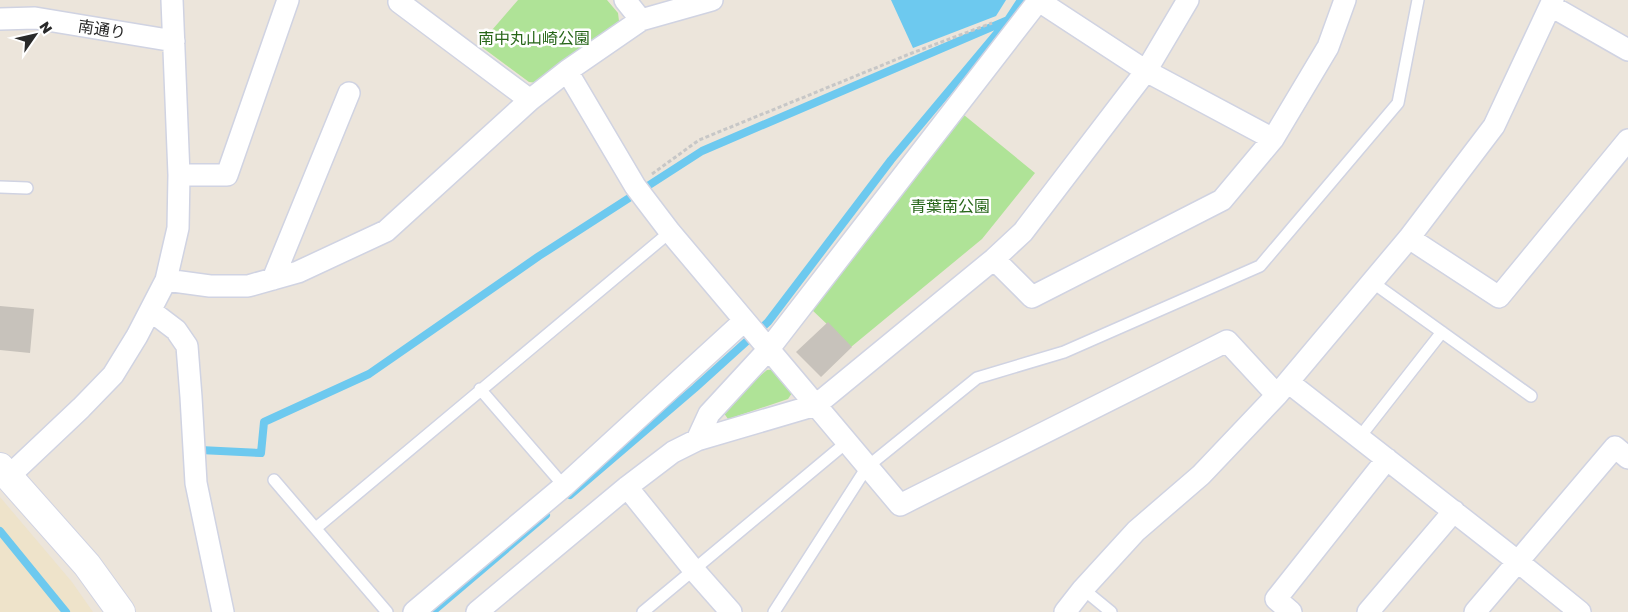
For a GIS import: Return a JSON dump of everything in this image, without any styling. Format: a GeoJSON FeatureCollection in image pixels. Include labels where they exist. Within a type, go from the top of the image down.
{"type":"FeatureCollection","features":[{"type":"Feature","properties":{"kind":"street"},"geometry":{"type":"LineString","coordinates":[[121,612],[87,565],[4,472],[81,408],[113,375],[166,280],[178,228],[179,175],[172,0]]}},
{"type":"Feature","properties":{"kind":"street"},"geometry":{"type":"LineString","coordinates":[[179,175],[227,175],[288,0]]}},
{"type":"Feature","properties":{"kind":"street"},"geometry":{"type":"LineString","coordinates":[[400,0],[399,2],[530,100]]}},
{"type":"Feature","properties":{"kind":"street"},"geometry":{"type":"LineString","coordinates":[[625,0],[641,20]]}},
{"type":"Feature","properties":{"kind":"street"},"geometry":{"type":"LineString","coordinates":[[166,280],[210,286],[248,286],[298,272],[386,231],[530,100],[567,71],[641,20],[712,0]]}},
{"type":"Feature","properties":{"kind":"street"},"geometry":{"type":"LineString","coordinates":[[697,440],[710,414],[756,336],[1039,0],[1146,71],[1273,139]]}},
{"type":"Feature","properties":{"kind":"street"},"geometry":{"type":"LineString","coordinates":[[476,612],[627,487],[673,452],[697,440],[816,405],[994,259],[1023,232],[1146,71],[1188,0]]}},
{"type":"Feature","properties":{"kind":"street"},"geometry":{"type":"LineString","coordinates":[[994,259],[1032,297],[1222,200],[1273,139],[1328,47],[1345,0]]}},
{"type":"Feature","properties":{"kind":"street"},"geometry":{"type":"LineString","coordinates":[[1065,612],[1082,589],[1136,532],[1201,475],[1282,388],[1410,238],[1494,126],[1552,3],[1628,50]]}},
{"type":"Feature","properties":{"kind":"street","name":"南通り"},"geometry":{"type":"LineString","coordinates":[[0,19],[35,18],[174,41]]}},
{"type":"Feature","properties":{"kind":"street"},"geometry":{"type":"LineString","coordinates":[[567,71],[635,186],[670,232],[900,505],[1227,341],[1282,388],[1360,438],[1518,561],[1580,612]]}},
{"type":"Feature","properties":{"kind":"street"},"geometry":{"type":"LineString","coordinates":[[273,279],[350,93]]}},
{"type":"Feature","properties":{"kind":"street"},"geometry":{"type":"LineString","coordinates":[[1410,238],[1499,297],[1628,140]]}},
{"type":"Feature","properties":{"kind":"street"},"geometry":{"type":"LineString","coordinates":[[150,311],[176,330],[186,346],[192,397],[196,483],[223,612]]}},
{"type":"Feature","properties":{"kind":"street"},"geometry":{"type":"LineString","coordinates":[[414,612],[564,486],[756,336]]}},
{"type":"Feature","properties":{"kind":"street"},"geometry":{"type":"LineString","coordinates":[[1475,612],[1615,447],[1628,458]]}},
{"type":"Feature","properties":{"kind":"street"},"geometry":{"type":"LineString","coordinates":[[1291,612],[1276,599],[1387,460]]}},
{"type":"Feature","properties":{"kind":"street"},"geometry":{"type":"LineString","coordinates":[[627,487],[693,569],[731,612]]}},
{"type":"Feature","properties":{"kind":"street"},"geometry":{"type":"LineString","coordinates":[[1368,612],[1454,511]]}},
{"type":"Feature","properties":{"kind":"lane"},"geometry":{"type":"LineString","coordinates":[[774,612],[867,467],[977,378],[1064,352],[1260,266],[1398,103],[1418,0]]}},
{"type":"Feature","properties":{"kind":"lane"},"geometry":{"type":"LineString","coordinates":[[0,187],[27,188]]}},
{"type":"Feature","properties":{"kind":"lane"},"geometry":{"type":"LineString","coordinates":[[316,528],[670,232]]}},
{"type":"Feature","properties":{"kind":"lane"},"geometry":{"type":"LineString","coordinates":[[1372,282],[1531,396]]}},
{"type":"Feature","properties":{"kind":"lane"},"geometry":{"type":"LineString","coordinates":[[1360,438],[1442,332]]}},
{"type":"Feature","properties":{"kind":"lane"},"geometry":{"type":"LineString","coordinates":[[480,389],[564,486]]}},
{"type":"Feature","properties":{"kind":"lane"},"geometry":{"type":"LineString","coordinates":[[643,612],[848,442]]}},
{"type":"Feature","properties":{"kind":"lane"},"geometry":{"type":"LineString","coordinates":[[274,480],[387,612]]}},
{"type":"Feature","properties":{"kind":"lane"},"geometry":{"type":"LineString","coordinates":[[1082,589],[1111,612]]}},
{"type":"Feature","properties":{"kind":"path"},"geometry":{"type":"LineString","coordinates":[[635,186],[699,140],[912,53],[994,22]]}},
{"type":"Feature","properties":{"kind":"shaded area"},"geometry":{"type":"Polygon","coordinates":[[[0,497],[72,582],[93,612],[0,612],[0,497]]]}},
{"type":"Feature","properties":{"kind":"green space","name":"南中丸山崎公園"},"geometry":{"type":"Polygon","coordinates":[[[518,0],[607,0],[618,13],[619,21],[537,83],[529,82],[479,45],[518,0]]]}},
{"type":"Feature","properties":{"kind":"green space","name":"青葉南公園"},"geometry":{"type":"Polygon","coordinates":[[[964,115],[1035,173],[982,239],[851,347],[810,308],[964,115]]]}},
{"type":"Feature","properties":{"kind":"green space"},"geometry":{"type":"Polygon","coordinates":[[[778,369],[794,390],[788,399],[728,419],[721,409],[767,370],[778,369]]]}},
{"type":"Feature","properties":{"kind":"water"},"geometry":{"type":"Polygon","coordinates":[[[891,0],[1006,0],[996,16],[913,48],[891,0]]]}},
{"type":"Feature","properties":{"kind":"building"},"geometry":{"type":"Polygon","coordinates":[[[0,306],[34,309],[30,353],[0,350],[0,306]]]}},
{"type":"Feature","properties":{"kind":"building"},"geometry":{"type":"Polygon","coordinates":[[[828,322],[852,347],[821,377],[796,352],[828,322]]]}},
{"type":"Feature","properties":{"kind":"waterway"},"geometry":{"type":"LineString","coordinates":[[570,495],[695,388],[768,322],[891,160],[1008,20],[1021,0]]}},
{"type":"Feature","properties":{"kind":"waterway"},"geometry":{"type":"LineString","coordinates":[[200,450],[261,453],[264,422],[369,374],[539,256],[702,151],[1008,20]]}},
{"type":"Feature","properties":{"kind":"waterway"},"geometry":{"type":"LineString","coordinates":[[432,612],[546,515]]}},
{"type":"Feature","properties":{"kind":"waterway"},"geometry":{"type":"LineString","coordinates":[[0,531],[66,612]]}}]}
